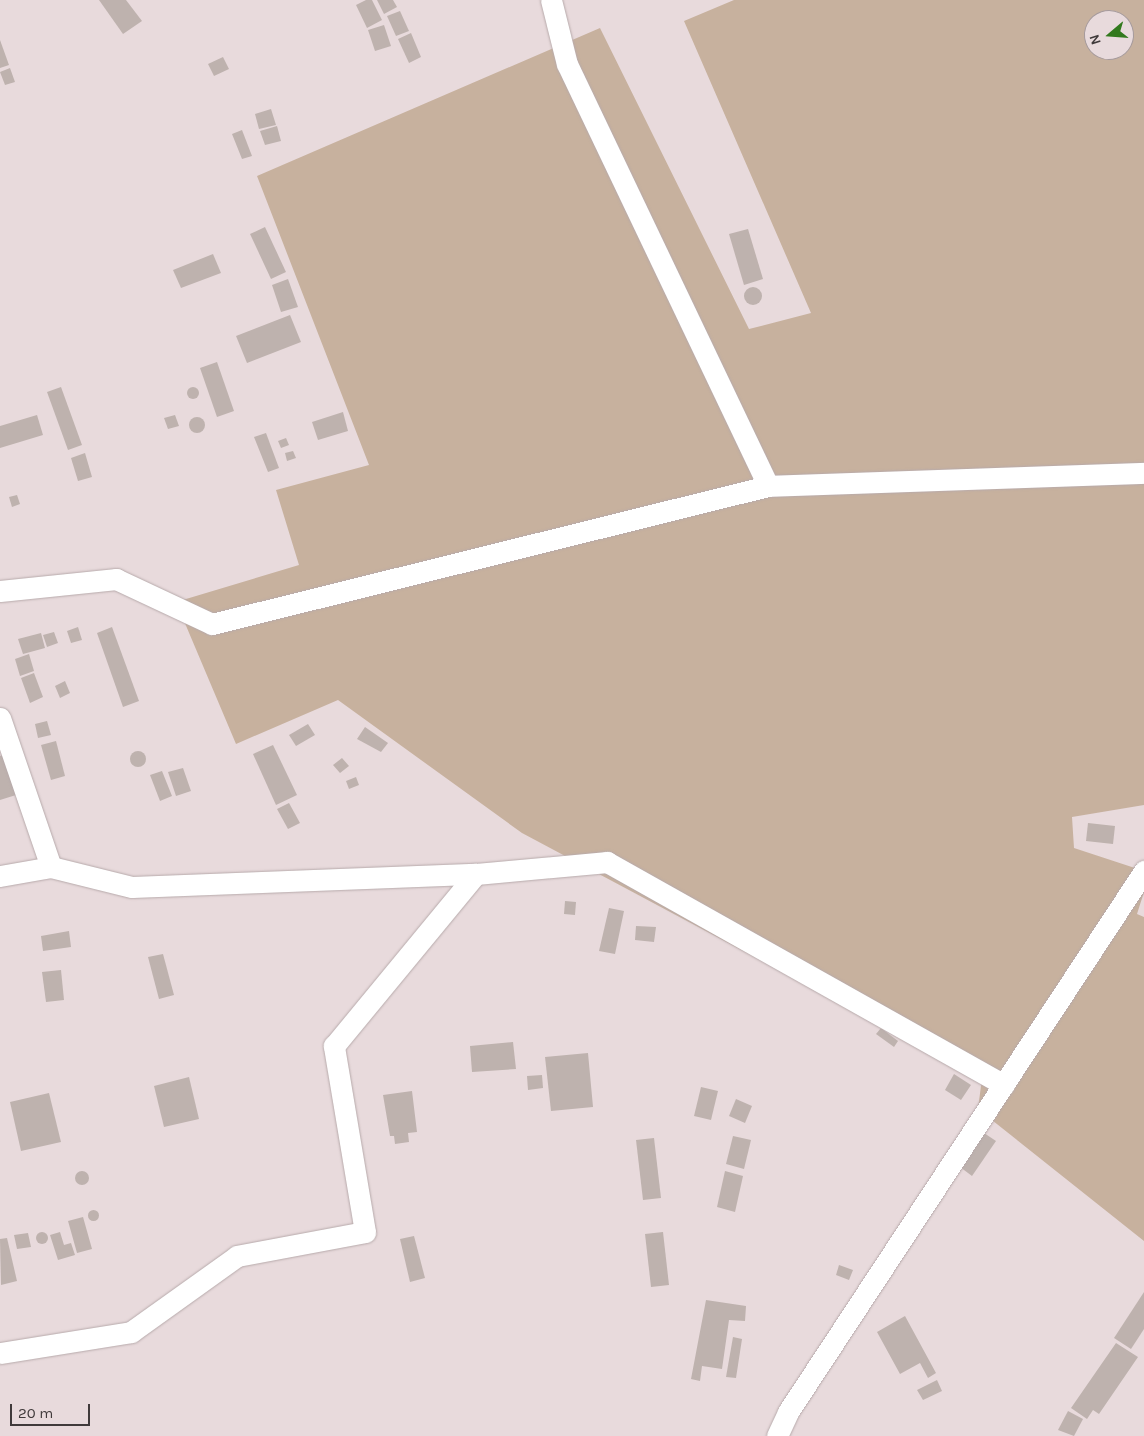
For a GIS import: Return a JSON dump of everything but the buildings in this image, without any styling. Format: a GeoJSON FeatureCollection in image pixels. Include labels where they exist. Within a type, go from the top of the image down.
{"type":"FeatureCollection","features":[{"type":"Feature","properties":{"kind":"street"},"geometry":{"type":"LineString","coordinates":[[551,0],[567,64],[768,486]]}},
{"type":"Feature","properties":{"kind":"street"},"geometry":{"type":"LineString","coordinates":[[0,591],[116,579],[212,624],[768,486],[1144,473]]}},
{"type":"Feature","properties":{"kind":"street"},"geometry":{"type":"LineString","coordinates":[[0,718],[51,868]]}},
{"type":"Feature","properties":{"kind":"street"},"geometry":{"type":"LineString","coordinates":[[0,876],[51,868],[132,887],[476,874],[607,862],[1004,1085]]}},
{"type":"Feature","properties":{"kind":"street"},"geometry":{"type":"LineString","coordinates":[[777,1436],[788,1412],[1144,870]]}},
{"type":"Feature","properties":{"kind":"street"},"geometry":{"type":"LineString","coordinates":[[0,1354],[131,1332],[237,1256],[365,1232],[334,1046],[476,874]]}},
{"type":"Feature","properties":{"kind":"shaded area"},"geometry":{"type":"Polygon","coordinates":[[[734,0],[1144,0],[1144,805],[1072,817],[1074,848],[1144,871],[1144,892],[1137,914],[1144,917],[1144,1241],[978,1109],[982,1078],[522,833],[338,700],[236,744],[176,602],[299,565],[276,490],[369,465],[257,176],[600,28],[749,329],[811,313],[684,21],[734,0]]]}}]}
